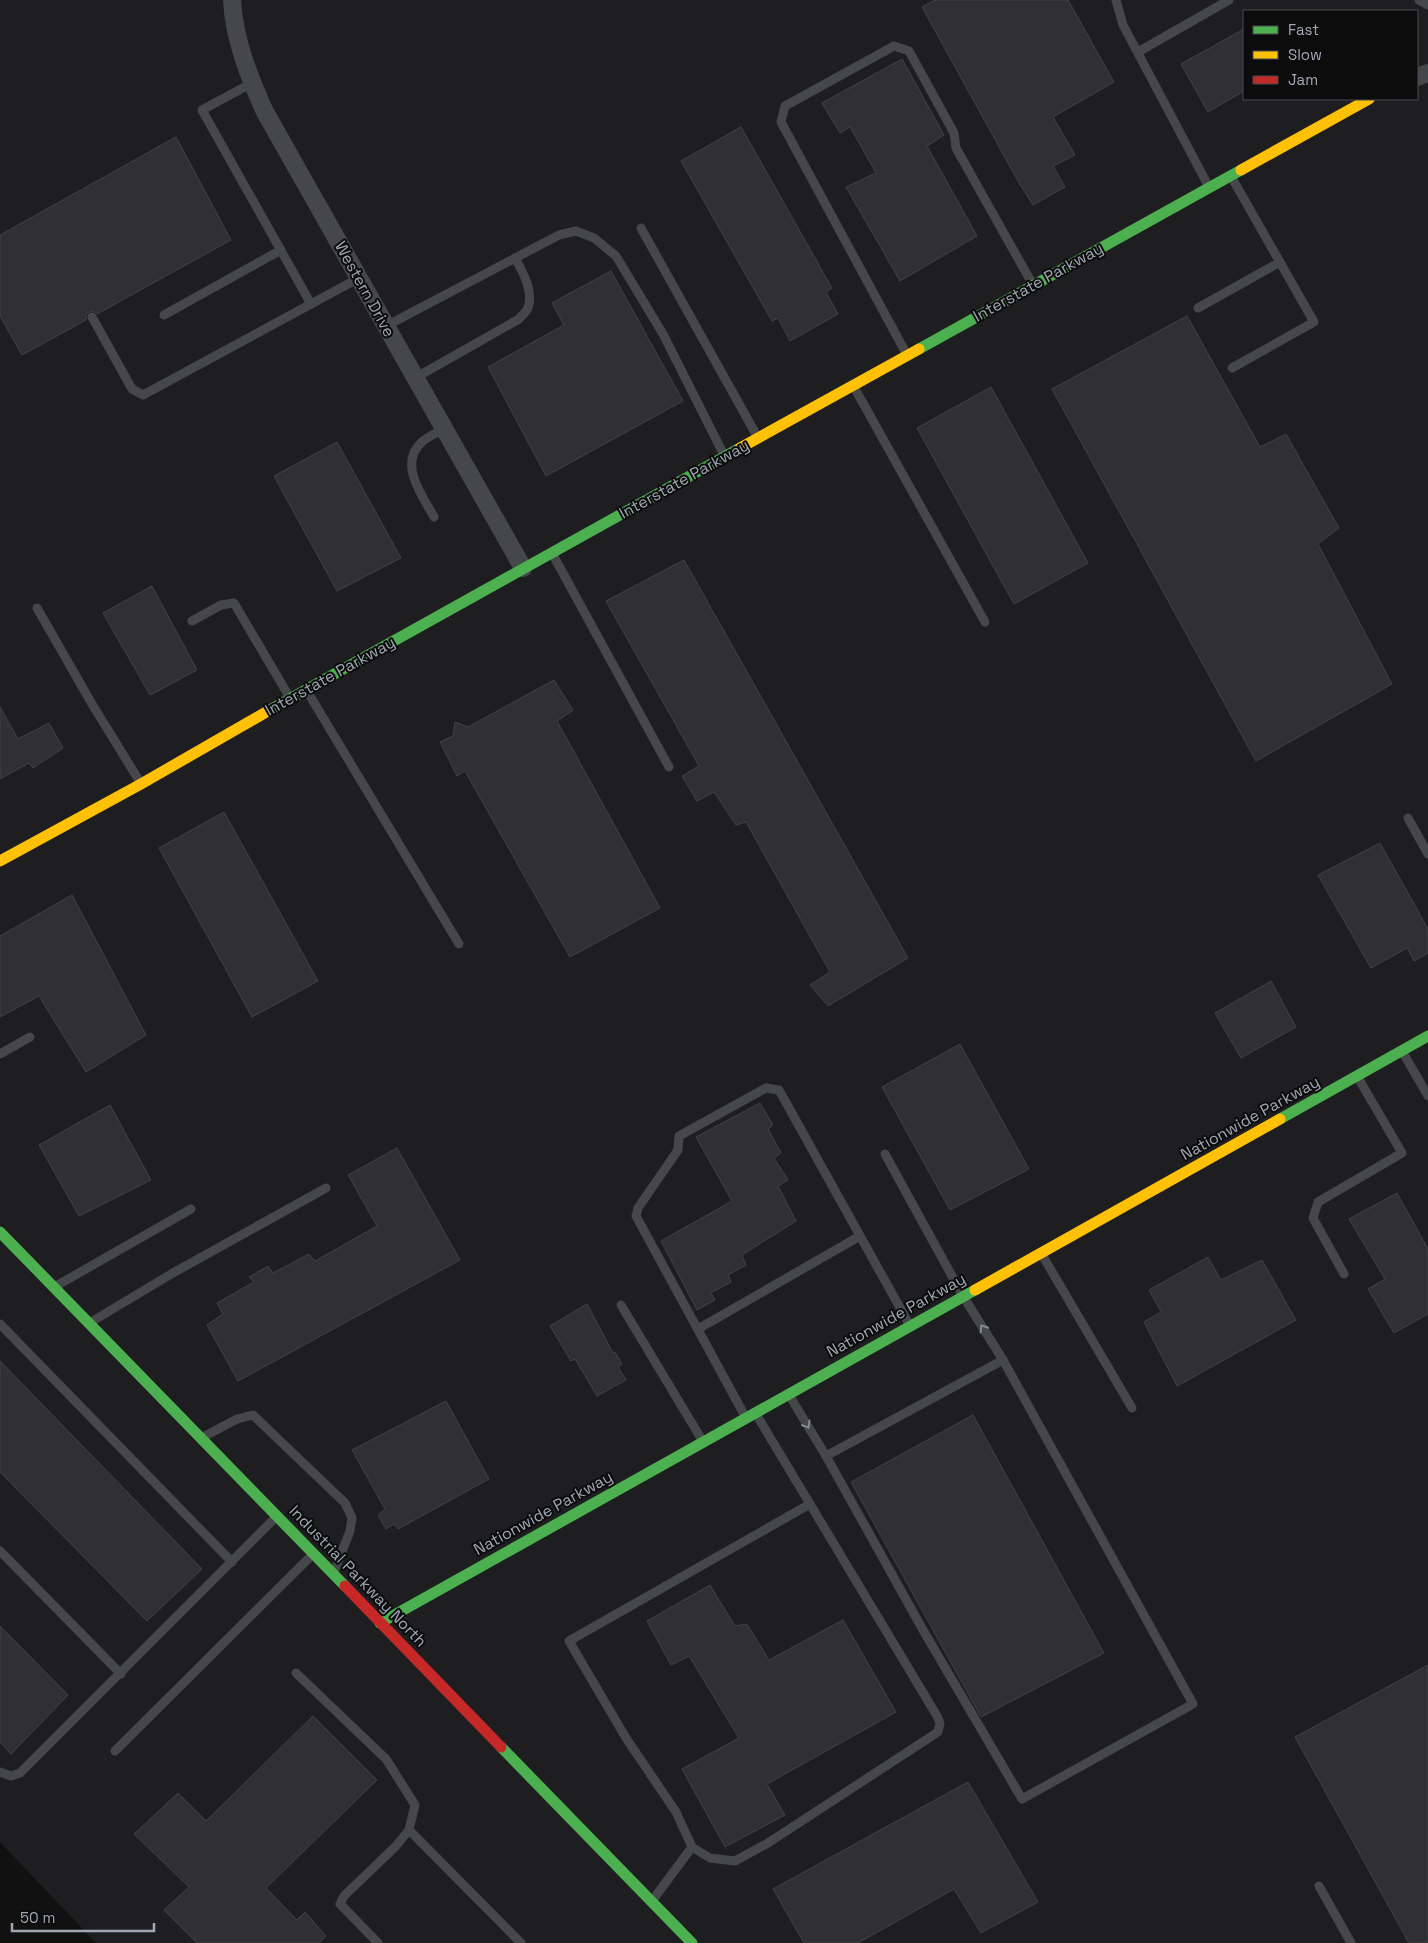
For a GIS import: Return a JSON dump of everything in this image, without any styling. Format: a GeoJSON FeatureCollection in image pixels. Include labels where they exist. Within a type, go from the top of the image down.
{"type":"FeatureCollection","features":[{"type":"Feature","properties":{"kind":"street","name":"Western Drive"},"geometry":{"type":"LineString","coordinates":[[232,0],[239,42],[252,83],[265,112],[523,568]]}},
{"type":"Feature","properties":{"kind":"street","name":"Interstate Parkway"},"geometry":{"type":"LineString","coordinates":[[0,861],[141,784],[551,552],[1367,100]]}},
{"type":"Feature","properties":{"kind":"street","name":"Nationwide Parkway"},"geometry":{"type":"LineString","coordinates":[[380,1622],[1428,1036]]}},
{"type":"Feature","properties":{"kind":"street","name":"Industrial Parkway North"},"geometry":{"type":"LineString","coordinates":[[0,1232],[692,1943]]}},
{"type":"Feature","properties":{"kind":"lane"},"geometry":{"type":"LineString","coordinates":[[1116,0],[1123,25],[1209,187]]}},
{"type":"Feature","properties":{"kind":"lane"},"geometry":{"type":"LineString","coordinates":[[1138,52],[1229,0]]}},
{"type":"Feature","properties":{"kind":"lane"},"geometry":{"type":"LineString","coordinates":[[1419,0],[1428,5]]}},
{"type":"Feature","properties":{"kind":"lane"},"geometry":{"type":"LineString","coordinates":[[907,355],[780,122],[785,106],[894,46],[909,51],[954,134],[956,148],[1033,285]]}},
{"type":"Feature","properties":{"kind":"lane"},"geometry":{"type":"LineString","coordinates":[[252,83],[202,110],[311,304]]}},
{"type":"Feature","properties":{"kind":"lane"},"geometry":{"type":"LineString","coordinates":[[1231,175],[1314,322],[1232,368]]}},
{"type":"Feature","properties":{"kind":"lane"},"geometry":{"type":"LineString","coordinates":[[641,228],[758,439]]}},
{"type":"Feature","properties":{"kind":"lane"},"geometry":{"type":"LineString","coordinates":[[386,326],[559,235],[576,231],[594,238],[616,256],[663,334],[725,456]]}},
{"type":"Feature","properties":{"kind":"lane"},"geometry":{"type":"LineString","coordinates":[[164,315],[281,250]]}},
{"type":"Feature","properties":{"kind":"lane"},"geometry":{"type":"LineString","coordinates":[[415,378],[519,320],[528,308],[529,293],[525,276],[515,258]]}},
{"type":"Feature","properties":{"kind":"lane"},"geometry":{"type":"LineString","coordinates":[[1198,308],[1280,262]]}},
{"type":"Feature","properties":{"kind":"lane"},"geometry":{"type":"LineString","coordinates":[[92,317],[132,389],[143,396],[358,278]]}},
{"type":"Feature","properties":{"kind":"lane"},"geometry":{"type":"LineString","coordinates":[[853,385],[986,622]]}},
{"type":"Feature","properties":{"kind":"lane"},"geometry":{"type":"LineString","coordinates":[[434,517],[416,485],[412,471],[412,460],[414,452],[424,440],[444,430]]}},
{"type":"Feature","properties":{"kind":"lane"},"geometry":{"type":"LineString","coordinates":[[551,552],[669,767]]}},
{"type":"Feature","properties":{"kind":"lane"},"geometry":{"type":"LineString","coordinates":[[192,620],[221,604],[231,602],[234,604],[291,698]]}},
{"type":"Feature","properties":{"kind":"lane"},"geometry":{"type":"LineString","coordinates":[[37,608],[141,784]]}},
{"type":"Feature","properties":{"kind":"lane"},"geometry":{"type":"LineString","coordinates":[[306,689],[459,944]]}},
{"type":"Feature","properties":{"kind":"lane"},"geometry":{"type":"LineString","coordinates":[[1408,818],[1428,854]]}},
{"type":"Feature","properties":{"kind":"lane"},"geometry":{"type":"LineString","coordinates":[[0,1054],[30,1037]]}},
{"type":"Feature","properties":{"kind":"lane"},"geometry":{"type":"LineString","coordinates":[[1402,1051],[1428,1096]]}},
{"type":"Feature","properties":{"kind":"lane"},"geometry":{"type":"LineString","coordinates":[[1344,1274],[1313,1218],[1318,1202],[1402,1153],[1357,1076]]}},
{"type":"Feature","properties":{"kind":"lane"},"geometry":{"type":"LineString","coordinates":[[810,1504],[569,1641],[626,1738],[676,1812],[692,1847],[710,1858],[736,1861],[768,1843],[938,1732],[940,1723],[810,1504],[751,1415],[698,1329],[636,1216],[638,1208],[678,1150],[679,1136],[766,1088],[779,1090],[910,1326]]}},
{"type":"Feature","properties":{"kind":"lane"},"geometry":{"type":"LineString","coordinates":[[788,1394],[826,1456],[923,1630],[1022,1799],[1193,1704],[1003,1360],[963,1296],[885,1154]]}},
{"type":"Feature","properties":{"kind":"lane"},"geometry":{"type":"LineString","coordinates":[[88,1323],[173,1273],[326,1188]]}},
{"type":"Feature","properties":{"kind":"lane"},"geometry":{"type":"LineString","coordinates":[[54,1288],[191,1209]]}},
{"type":"Feature","properties":{"kind":"lane"},"geometry":{"type":"LineString","coordinates":[[698,1329],[860,1236]]}},
{"type":"Feature","properties":{"kind":"lane"},"geometry":{"type":"LineString","coordinates":[[1040,1253],[1132,1408]]}},
{"type":"Feature","properties":{"kind":"lane"},"geometry":{"type":"LineString","coordinates":[[621,1305],[703,1442]]}},
{"type":"Feature","properties":{"kind":"lane"},"geometry":{"type":"LineString","coordinates":[[0,1324],[232,1562]]}},
{"type":"Feature","properties":{"kind":"lane"},"geometry":{"type":"LineString","coordinates":[[826,1456],[1003,1360]]}},
{"type":"Feature","properties":{"kind":"lane"},"geometry":{"type":"LineString","coordinates":[[201,1438],[237,1419],[253,1415],[345,1502],[352,1518],[350,1531],[333,1575]]}},
{"type":"Feature","properties":{"kind":"lane"},"geometry":{"type":"LineString","coordinates":[[0,1772],[11,1776],[20,1773],[277,1516]]}},
{"type":"Feature","properties":{"kind":"lane"},"geometry":{"type":"LineString","coordinates":[[0,1551],[121,1674]]}},
{"type":"Feature","properties":{"kind":"lane"},"geometry":{"type":"LineString","coordinates":[[115,1751],[313,1554]]}},
{"type":"Feature","properties":{"kind":"lane"},"geometry":{"type":"LineString","coordinates":[[296,1673],[386,1759],[415,1805],[410,1830],[344,1896],[340,1904],[378,1943]]}},
{"type":"Feature","properties":{"kind":"lane"},"geometry":{"type":"LineString","coordinates":[[410,1830],[521,1943]]}},
{"type":"Feature","properties":{"kind":"lane"},"geometry":{"type":"LineString","coordinates":[[651,1901],[692,1847]]}},
{"type":"Feature","properties":{"kind":"lane"},"geometry":{"type":"LineString","coordinates":[[1319,1886],[1351,1943]]}},
{"type":"Feature","properties":{"kind":"shaded area"},"geometry":{"type":"Polygon","coordinates":[[[0,0],[1428,0],[1428,1943],[96,1943],[0,1842],[0,0]]]}},
{"type":"Feature","properties":{"kind":"building"},"geometry":{"type":"Polygon","coordinates":[[[935,0],[1068,0],[1114,82],[1053,117],[1075,155],[1053,166],[1065,187],[1033,205],[922,7],[935,0]]]}},
{"type":"Feature","properties":{"kind":"building"},"geometry":{"type":"Polygon","coordinates":[[[1243,30],[1243,92],[1208,112],[1181,64],[1243,30]]]}},
{"type":"Feature","properties":{"kind":"building"},"geometry":{"type":"Polygon","coordinates":[[[902,59],[944,135],[927,146],[977,236],[900,281],[846,187],[876,173],[850,127],[840,133],[822,103],[902,59]]]}},
{"type":"Feature","properties":{"kind":"building"},"geometry":{"type":"Polygon","coordinates":[[[741,127],[832,288],[826,292],[838,314],[790,341],[778,318],[772,321],[681,161],[741,127]]]}},
{"type":"Feature","properties":{"kind":"building"},"geometry":{"type":"Polygon","coordinates":[[[176,137],[231,240],[97,314],[93,311],[89,312],[86,314],[86,320],[22,355],[0,316],[0,235],[176,137]]]}},
{"type":"Feature","properties":{"kind":"building"},"geometry":{"type":"Polygon","coordinates":[[[611,271],[683,401],[546,476],[488,367],[564,325],[552,303],[611,271]]]}},
{"type":"Feature","properties":{"kind":"building"},"geometry":{"type":"Polygon","coordinates":[[[1187,316],[1260,447],[1286,434],[1339,528],[1318,544],[1392,684],[1256,761],[1052,389],[1187,316]]]}},
{"type":"Feature","properties":{"kind":"building"},"geometry":{"type":"Polygon","coordinates":[[[991,387],[1088,563],[1014,604],[917,428],[991,387]]]}},
{"type":"Feature","properties":{"kind":"building"},"geometry":{"type":"Polygon","coordinates":[[[337,442],[401,558],[337,591],[274,476],[337,442]]]}},
{"type":"Feature","properties":{"kind":"building"},"geometry":{"type":"Polygon","coordinates":[[[684,560],[908,958],[828,1006],[810,985],[830,972],[746,822],[736,825],[714,792],[697,801],[682,776],[699,766],[606,601],[684,560]]]}},
{"type":"Feature","properties":{"kind":"building"},"geometry":{"type":"Polygon","coordinates":[[[152,586],[197,670],[150,695],[103,613],[152,586]]]}},
{"type":"Feature","properties":{"kind":"building"},"geometry":{"type":"Polygon","coordinates":[[[554,680],[573,710],[557,721],[660,908],[570,957],[465,771],[457,776],[440,742],[453,736],[455,722],[468,727],[554,680]]]}},
{"type":"Feature","properties":{"kind":"building"},"geometry":{"type":"Polygon","coordinates":[[[0,707],[18,739],[49,723],[63,748],[33,768],[29,763],[0,779],[0,707]]]}},
{"type":"Feature","properties":{"kind":"building"},"geometry":{"type":"Polygon","coordinates":[[[224,812],[318,981],[252,1017],[159,848],[224,812]]]}},
{"type":"Feature","properties":{"kind":"building"},"geometry":{"type":"Polygon","coordinates":[[[1380,843],[1428,929],[1428,953],[1414,961],[1407,948],[1371,968],[1318,875],[1380,843]]]}},
{"type":"Feature","properties":{"kind":"building"},"geometry":{"type":"Polygon","coordinates":[[[72,895],[146,1035],[86,1072],[39,996],[0,1017],[0,936],[72,895]]]}},
{"type":"Feature","properties":{"kind":"building"},"geometry":{"type":"Polygon","coordinates":[[[1271,981],[1296,1027],[1241,1058],[1215,1013],[1271,981]]]}},
{"type":"Feature","properties":{"kind":"building"},"geometry":{"type":"Polygon","coordinates":[[[960,1044],[1029,1169],[950,1210],[882,1087],[960,1044]]]}},
{"type":"Feature","properties":{"kind":"building"},"geometry":{"type":"Polygon","coordinates":[[[760,1103],[773,1125],[768,1129],[781,1153],[774,1158],[788,1180],[778,1186],[796,1221],[742,1255],[746,1265],[728,1275],[731,1282],[711,1293],[715,1300],[697,1310],[661,1241],[732,1201],[696,1137],[760,1103]]]}},
{"type":"Feature","properties":{"kind":"building"},"geometry":{"type":"Polygon","coordinates":[[[110,1105],[151,1180],[79,1216],[39,1145],[110,1105]]]}},
{"type":"Feature","properties":{"kind":"building"},"geometry":{"type":"Polygon","coordinates":[[[397,1148],[460,1260],[238,1381],[207,1325],[223,1314],[217,1303],[254,1282],[249,1277],[268,1266],[273,1273],[309,1254],[315,1261],[377,1226],[348,1175],[397,1148]]]}},
{"type":"Feature","properties":{"kind":"building"},"geometry":{"type":"Polygon","coordinates":[[[1397,1193],[1428,1249],[1428,1314],[1394,1333],[1368,1289],[1385,1279],[1349,1219],[1397,1193]]]}},
{"type":"Feature","properties":{"kind":"building"},"geometry":{"type":"Polygon","coordinates":[[[1208,1257],[1221,1280],[1262,1260],[1296,1320],[1177,1386],[1144,1322],[1161,1312],[1149,1290],[1208,1257]]]}},
{"type":"Feature","properties":{"kind":"building"},"geometry":{"type":"Polygon","coordinates":[[[587,1304],[613,1353],[615,1352],[622,1364],[618,1367],[626,1380],[597,1396],[575,1359],[571,1361],[550,1326],[587,1304]]]}},
{"type":"Feature","properties":{"kind":"building"},"geometry":{"type":"Polygon","coordinates":[[[0,1361],[202,1569],[147,1621],[0,1472],[0,1361]]]}},
{"type":"Feature","properties":{"kind":"building"},"geometry":{"type":"Polygon","coordinates":[[[446,1401],[489,1479],[398,1529],[394,1524],[386,1529],[378,1515],[385,1509],[352,1450],[446,1401]]]}},
{"type":"Feature","properties":{"kind":"building"},"geometry":{"type":"Polygon","coordinates":[[[973,1415],[1104,1653],[981,1717],[851,1482],[973,1415]]]}},
{"type":"Feature","properties":{"kind":"building"},"geometry":{"type":"Polygon","coordinates":[[[710,1585],[735,1626],[747,1624],[769,1660],[843,1620],[896,1712],[767,1784],[785,1815],[725,1847],[682,1769],[739,1738],[689,1656],[671,1665],[647,1621],[710,1585]]]}},
{"type":"Feature","properties":{"kind":"building"},"geometry":{"type":"Polygon","coordinates":[[[0,1626],[68,1695],[11,1754],[0,1742],[0,1626]]]}},
{"type":"Feature","properties":{"kind":"building"},"geometry":{"type":"Polygon","coordinates":[[[1428,1665],[1428,1943],[1409,1943],[1295,1737],[1428,1665]]]}},
{"type":"Feature","properties":{"kind":"building"},"geometry":{"type":"Polygon","coordinates":[[[313,1716],[377,1780],[266,1888],[297,1920],[305,1912],[326,1936],[319,1943],[197,1943],[164,1910],[189,1887],[134,1834],[178,1793],[206,1821],[313,1716]]]}},
{"type":"Feature","properties":{"kind":"building"},"geometry":{"type":"Polygon","coordinates":[[[968,1782],[1038,1902],[981,1933],[954,1889],[858,1943],[804,1943],[773,1889],[968,1782]]]}},
{"type":"Feature","properties":{"kind":"traffic: fast"},"geometry":{"type":"LineString","coordinates":[[919,349],[1241,170]]}},
{"type":"Feature","properties":{"kind":"traffic: fast"},"geometry":{"type":"LineString","coordinates":[[268,711],[740,448]]}},
{"type":"Feature","properties":{"kind":"traffic: fast"},"geometry":{"type":"LineString","coordinates":[[1280,1119],[1428,1036]]}},
{"type":"Feature","properties":{"kind":"traffic: fast"},"geometry":{"type":"LineString","coordinates":[[0,1232],[345,1586]]}},
{"type":"Feature","properties":{"kind":"traffic: fast"},"geometry":{"type":"LineString","coordinates":[[380,1623],[975,1290]]}},
{"type":"Feature","properties":{"kind":"traffic: fast"},"geometry":{"type":"LineString","coordinates":[[501,1747],[692,1943]]}},
{"type":"Feature","properties":{"kind":"traffic: slow"},"geometry":{"type":"LineString","coordinates":[[1241,170],[1367,100]]}},
{"type":"Feature","properties":{"kind":"traffic: slow"},"geometry":{"type":"LineString","coordinates":[[740,448],[919,349]]}},
{"type":"Feature","properties":{"kind":"traffic: slow"},"geometry":{"type":"LineString","coordinates":[[0,861],[141,784],[268,711]]}},
{"type":"Feature","properties":{"kind":"traffic: slow"},"geometry":{"type":"LineString","coordinates":[[975,1290],[1280,1119]]}},
{"type":"Feature","properties":{"kind":"traffic: jam"},"geometry":{"type":"LineString","coordinates":[[345,1586],[501,1747]]}}]}
